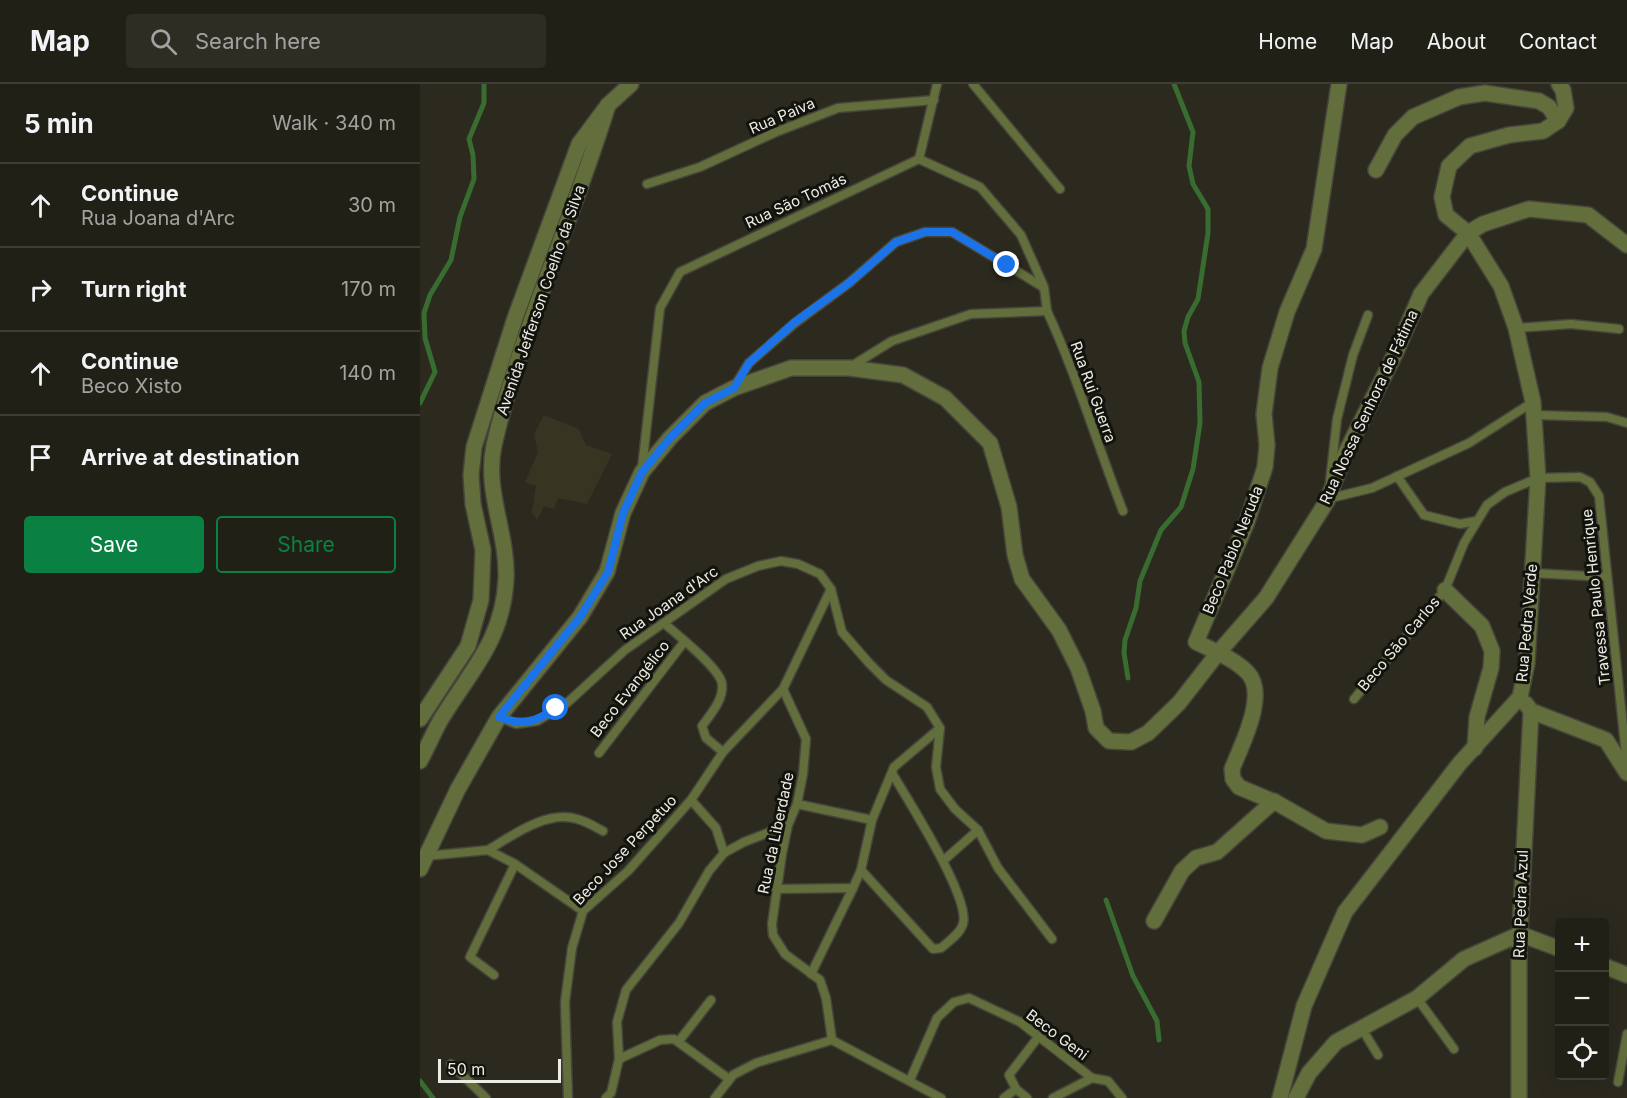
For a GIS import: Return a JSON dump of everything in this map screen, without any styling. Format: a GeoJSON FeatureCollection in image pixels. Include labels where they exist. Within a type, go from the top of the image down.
{"type":"FeatureCollection","features":[{"type":"Feature","properties":{"kind":"street","name":"Avenida Jefferson Coelho da Silva"},"geometry":{"type":"LineString","coordinates":[[420,719],[468,646],[481,600],[483,550],[473,504],[471,475],[474,447],[516,318],[585,146],[608,105],[631,84]]}},
{"type":"Feature","properties":{"kind":"street","name":"Beco Pablo Neruda"},"geometry":{"type":"LineString","coordinates":[[1218,653],[1196,642],[1247,522],[1265,467],[1267,445],[1264,414],[1270,368],[1287,312],[1314,249],[1339,84]]}},
{"type":"Feature","properties":{"kind":"street"},"geometry":{"type":"LineString","coordinates":[[1376,170],[1395,135],[1413,117],[1459,97],[1485,93],[1539,102],[1549,107],[1558,121],[1566,108],[1563,90],[1559,84]]}},
{"type":"Feature","properties":{"kind":"street","name":"Rua Pedra Verde"},"geometry":{"type":"LineString","coordinates":[[1280,1098],[1304,1006],[1345,912],[1460,763],[1520,697],[1527,663],[1538,478],[1533,409],[1516,328],[1501,286],[1468,233],[1446,215],[1442,197],[1449,166],[1470,146],[1509,135],[1543,131],[1558,121]]}},
{"type":"Feature","properties":{"kind":"street","name":"Avenida Jefferson Coelho da Silva"},"geometry":{"type":"LineString","coordinates":[[420,761],[440,721],[494,638],[506,580],[503,535],[491,485],[492,455],[511,382],[585,146]]}},
{"type":"Feature","properties":{"kind":"street","name":"Rua Nossa Senhora de Fátima"},"geometry":{"type":"LineString","coordinates":[[423,862],[458,789],[499,717],[580,617],[608,572],[623,513],[642,472],[670,438],[705,403],[734,388],[791,368],[849,368],[903,375],[945,398],[990,443],[1009,507],[1015,555],[1022,579],[1059,630],[1078,668],[1093,711],[1096,728],[1101,736],[1109,741],[1131,742],[1148,733],[1179,703],[1218,653],[1266,598],[1327,501],[1345,454],[1396,352],[1421,294],[1468,233],[1483,224],[1529,209],[1588,215],[1627,245]]}},
{"type":"Feature","properties":{"kind":"street","name":"Beco São Carlos"},"geometry":{"type":"LineString","coordinates":[[1445,590],[1482,626],[1492,651],[1491,669],[1477,717],[1475,748]]}},
{"type":"Feature","properties":{"kind":"street"},"geometry":{"type":"LineString","coordinates":[[1218,653],[1247,672],[1254,682],[1256,705],[1232,769],[1233,779],[1239,787],[1274,801],[1326,831],[1362,835],[1380,827]]}},
{"type":"Feature","properties":{"kind":"street"},"geometry":{"type":"LineString","coordinates":[[1520,697],[1531,711],[1606,740],[1627,773]]}},
{"type":"Feature","properties":{"kind":"street","name":"Rua Pedra Azul"},"geometry":{"type":"LineString","coordinates":[[1519,1098],[1523,828],[1531,711]]}},
{"type":"Feature","properties":{"kind":"street"},"geometry":{"type":"LineString","coordinates":[[1154,921],[1182,871],[1196,858],[1217,852],[1274,801]]}},
{"type":"Feature","properties":{"kind":"street"},"geometry":{"type":"LineString","coordinates":[[1296,1098],[1309,1072],[1336,1042],[1417,998],[1464,959],[1490,945],[1520,934],[1555,947]]}},
{"type":"Feature","properties":{"kind":"street"},"geometry":{"type":"LineString","coordinates":[[1609,968],[1627,975]]}},
{"type":"Feature","properties":{"kind":"lane"},"geometry":{"type":"LineString","coordinates":[[849,368],[892,341],[971,314],[1047,311],[1044,287],[1021,235],[980,187],[919,159],[937,84]]}},
{"type":"Feature","properties":{"kind":"lane"},"geometry":{"type":"LineString","coordinates":[[972,84],[1060,189]]}},
{"type":"Feature","properties":{"kind":"lane","name":"Rua Paiva"},"geometry":{"type":"LineString","coordinates":[[647,184],[700,167],[776,132],[837,108],[934,100]]}},
{"type":"Feature","properties":{"kind":"lane","name":"Rua São Tomás"},"geometry":{"type":"LineString","coordinates":[[642,472],[660,308],[681,272],[919,159]]}},
{"type":"Feature","properties":{"kind":"lane"},"geometry":{"type":"LineString","coordinates":[[734,388],[749,363],[795,322],[849,283],[896,242],[925,232],[952,232],[1044,287]]}},
{"type":"Feature","properties":{"kind":"lane","name":"Rua Rui Guerra"},"geometry":{"type":"LineString","coordinates":[[1047,311],[1071,363],[1095,441],[1123,511]]}},
{"type":"Feature","properties":{"kind":"lane"},"geometry":{"type":"LineString","coordinates":[[1368,315],[1353,355],[1337,419],[1327,501],[1372,488],[1469,443],[1533,409],[1608,417],[1627,423]]}},
{"type":"Feature","properties":{"kind":"lane"},"geometry":{"type":"LineString","coordinates":[[1516,328],[1571,324],[1619,329]]}},
{"type":"Feature","properties":{"kind":"lane"},"geometry":{"type":"LineString","coordinates":[[1397,476],[1424,515],[1460,524],[1476,521]]}},
{"type":"Feature","properties":{"kind":"lane","name":"Travessa Paulo Henrique"},"geometry":{"type":"LineString","coordinates":[[1538,478],[1580,477],[1590,482],[1599,496],[1627,765]]}},
{"type":"Feature","properties":{"kind":"lane","name":"Beco São Carlos"},"geometry":{"type":"LineString","coordinates":[[1354,699],[1445,590],[1476,521],[1487,505],[1505,492],[1538,478]]}},
{"type":"Feature","properties":{"kind":"lane","name":"Rua Joana d'Arc"},"geometry":{"type":"LineString","coordinates":[[499,717],[516,724],[537,721],[567,703],[625,650],[726,579],[758,566],[781,561],[798,564],[820,574],[831,589]]}},
{"type":"Feature","properties":{"kind":"lane"},"geometry":{"type":"LineString","coordinates":[[1532,573],[1606,577]]}},
{"type":"Feature","properties":{"kind":"lane"},"geometry":{"type":"LineString","coordinates":[[783,689],[831,589]]}},
{"type":"Feature","properties":{"kind":"lane"},"geometry":{"type":"LineString","coordinates":[[831,589],[842,632],[886,680],[927,707],[940,728],[936,767],[940,789],[955,809],[978,830],[998,868],[1052,939]]}},
{"type":"Feature","properties":{"kind":"lane"},"geometry":{"type":"LineString","coordinates":[[664,623],[716,671],[722,683],[720,696],[702,726],[706,738],[723,752]]}},
{"type":"Feature","properties":{"kind":"lane","name":"Beco Evangélico"},"geometry":{"type":"LineString","coordinates":[[599,753],[684,642]]}},
{"type":"Feature","properties":{"kind":"lane","name":"Beco Jose Perpetuo"},"geometry":{"type":"LineString","coordinates":[[568,1098],[565,1002],[572,948],[583,910],[628,871],[691,800],[723,752],[783,689]]}},
{"type":"Feature","properties":{"kind":"lane","name":"Rua da Liberdade"},"geometry":{"type":"LineString","coordinates":[[783,689],[806,739],[797,804],[788,825],[776,889],[773,935],[785,954],[820,980],[826,998],[832,1040]]}},
{"type":"Feature","properties":{"kind":"lane"},"geometry":{"type":"LineString","coordinates":[[811,974],[861,870],[872,820],[892,773],[909,752],[940,728]]}},
{"type":"Feature","properties":{"kind":"lane"},"geometry":{"type":"LineString","coordinates":[[861,870],[933,949],[941,948],[963,924],[963,912],[943,861],[892,773]]}},
{"type":"Feature","properties":{"kind":"lane"},"geometry":{"type":"LineString","coordinates":[[691,800],[716,828],[724,853]]}},
{"type":"Feature","properties":{"kind":"lane"},"geometry":{"type":"LineString","coordinates":[[797,804],[872,820]]}},
{"type":"Feature","properties":{"kind":"lane"},"geometry":{"type":"LineString","coordinates":[[423,862],[488,850],[528,827],[549,819],[576,818],[603,831]]}},
{"type":"Feature","properties":{"kind":"lane"},"geometry":{"type":"LineString","coordinates":[[606,1098],[611,1093],[619,1059],[617,1022],[626,990],[679,923],[709,871],[724,853],[744,842],[788,825]]}},
{"type":"Feature","properties":{"kind":"lane"},"geometry":{"type":"LineString","coordinates":[[943,861],[978,830]]}},
{"type":"Feature","properties":{"kind":"lane"},"geometry":{"type":"LineString","coordinates":[[488,850],[515,864],[583,910]]}},
{"type":"Feature","properties":{"kind":"lane"},"geometry":{"type":"LineString","coordinates":[[494,975],[470,957],[515,864]]}},
{"type":"Feature","properties":{"kind":"lane"},"geometry":{"type":"LineString","coordinates":[[776,889],[853,888]]}},
{"type":"Feature","properties":{"kind":"lane","name":"Beco Geni"},"geometry":{"type":"LineString","coordinates":[[910,1080],[937,1018],[954,1002],[969,998],[1020,1022],[1092,1078],[1108,1081],[1122,1098]]}},
{"type":"Feature","properties":{"kind":"lane"},"geometry":{"type":"LineString","coordinates":[[1417,998],[1454,1049]]}},
{"type":"Feature","properties":{"kind":"lane"},"geometry":{"type":"LineString","coordinates":[[680,1041],[711,1000]]}},
{"type":"Feature","properties":{"kind":"lane"},"geometry":{"type":"LineString","coordinates":[[1362,1029],[1378,1056]]}},
{"type":"Feature","properties":{"kind":"lane"},"geometry":{"type":"LineString","coordinates":[[1618,1083],[1627,1034]]}},
{"type":"Feature","properties":{"kind":"lane"},"geometry":{"type":"LineString","coordinates":[[1027,1098],[1016,1089],[1010,1080],[1011,1069],[1024,1058],[1039,1036]]}},
{"type":"Feature","properties":{"kind":"lane"},"geometry":{"type":"LineString","coordinates":[[619,1059],[660,1040],[680,1041],[729,1079]]}},
{"type":"Feature","properties":{"kind":"lane"},"geometry":{"type":"LineString","coordinates":[[715,1098],[729,1079],[756,1063],[832,1040],[941,1098]]}},
{"type":"Feature","properties":{"kind":"lane"},"geometry":{"type":"LineString","coordinates":[[451,1064],[486,1098]]}},
{"type":"Feature","properties":{"kind":"lane"},"geometry":{"type":"LineString","coordinates":[[1053,1098],[1092,1078]]}},
{"type":"Feature","properties":{"kind":"lane"},"geometry":{"type":"LineString","coordinates":[[1004,1098],[1016,1089]]}},
{"type":"Feature","properties":{"kind":"shaded area"},"geometry":{"type":"Polygon","coordinates":[[[544,415],[579,429],[586,445],[612,454],[587,504],[558,498],[554,509],[544,506],[537,520],[532,512],[536,486],[525,482],[538,452],[534,434],[544,415]]]}},
{"type":"Feature","properties":{"kind":"waterway"},"geometry":{"type":"LineString","coordinates":[[420,403],[435,372],[425,338],[424,313],[430,295],[451,260],[460,217],[474,179],[473,155],[469,139],[484,103],[484,84]]}},
{"type":"Feature","properties":{"kind":"waterway"},"geometry":{"type":"LineString","coordinates":[[1128,678],[1124,653],[1125,640],[1136,608],[1140,581],[1161,530],[1181,507],[1193,469],[1200,423],[1199,382],[1185,343],[1184,331],[1188,317],[1198,299],[1208,233],[1208,209],[1193,184],[1189,166],[1193,132],[1174,84]]}},
{"type":"Feature","properties":{"kind":"waterway"},"geometry":{"type":"LineString","coordinates":[[1106,900],[1133,976],[1157,1021],[1159,1040]]}},
{"type":"Feature","properties":{"kind":"waterway"},"geometry":{"type":"LineString","coordinates":[[420,1081],[433,1098]]}},
{"type":"Feature","properties":{"kind":"route"},"geometry":{"type":"LineString","coordinates":[[556,708],[537,721],[516,724],[499,717],[580,617],[608,572],[623,513],[642,472],[670,438],[705,403],[734,388],[749,363],[795,322],[849,283],[896,242],[925,232],[952,232],[1007,265]]}}]}
